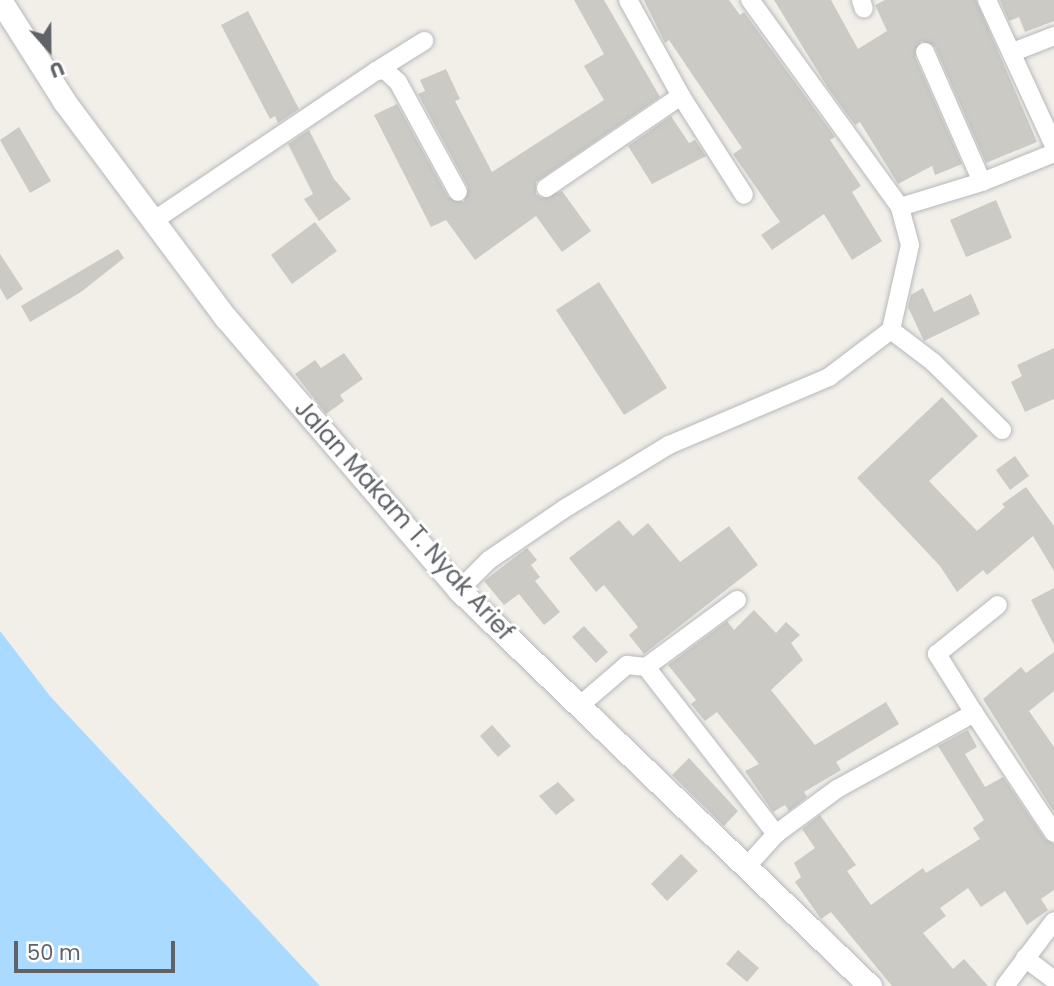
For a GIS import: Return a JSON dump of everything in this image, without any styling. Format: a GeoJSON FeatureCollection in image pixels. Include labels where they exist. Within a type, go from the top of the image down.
{"type":"FeatureCollection","features":[{"type":"Feature","properties":{"kind":"street","name":"Jalan Makam T. Nyak Arief"},"geometry":{"type":"LineString","coordinates":[[0,0],[64,101],[226,318],[459,590],[578,707],[748,865],[870,986]]}},
{"type":"Feature","properties":{"kind":"street"},"geometry":{"type":"LineString","coordinates":[[628,0],[681,96],[744,195]]}},
{"type":"Feature","properties":{"kind":"street"},"geometry":{"type":"LineString","coordinates":[[459,590],[489,560],[575,502],[669,445],[829,377],[891,330],[910,245],[900,207],[750,0]]}},
{"type":"Feature","properties":{"kind":"street"},"geometry":{"type":"LineString","coordinates":[[987,0],[1054,146]]}},
{"type":"Feature","properties":{"kind":"street"},"geometry":{"type":"LineString","coordinates":[[1013,52],[1054,36]]}},
{"type":"Feature","properties":{"kind":"street"},"geometry":{"type":"LineString","coordinates":[[153,221],[424,41]]}},
{"type":"Feature","properties":{"kind":"street"},"geometry":{"type":"LineString","coordinates":[[925,52],[982,182]]}},
{"type":"Feature","properties":{"kind":"street"},"geometry":{"type":"LineString","coordinates":[[376,71],[392,74],[398,82],[458,192]]}},
{"type":"Feature","properties":{"kind":"street"},"geometry":{"type":"LineString","coordinates":[[546,188],[681,96]]}},
{"type":"Feature","properties":{"kind":"street"},"geometry":{"type":"LineString","coordinates":[[900,207],[982,182],[1054,153]]}},
{"type":"Feature","properties":{"kind":"street"},"geometry":{"type":"LineString","coordinates":[[891,330],[933,362],[1002,430]]}},
{"type":"Feature","properties":{"kind":"street"},"geometry":{"type":"LineString","coordinates":[[578,707],[627,665],[646,667],[737,600]]}},
{"type":"Feature","properties":{"kind":"street"},"geometry":{"type":"LineString","coordinates":[[998,605],[937,654],[1054,833]]}},
{"type":"Feature","properties":{"kind":"street"},"geometry":{"type":"LineString","coordinates":[[646,667],[776,834]]}},
{"type":"Feature","properties":{"kind":"street"},"geometry":{"type":"LineString","coordinates":[[748,865],[776,834],[837,789],[974,713]]}},
{"type":"Feature","properties":{"kind":"street"},"geometry":{"type":"LineString","coordinates":[[1005,986],[1054,920]]}},
{"type":"Feature","properties":{"kind":"street"},"geometry":{"type":"LineString","coordinates":[[1026,958],[1054,980]]}},
{"type":"Feature","properties":{"kind":"water"},"geometry":{"type":"Polygon","coordinates":[[[0,631],[50,696],[320,986],[0,986],[0,631]]]}},
{"type":"Feature","properties":{"kind":"building"},"geometry":{"type":"Polygon","coordinates":[[[574,0],[604,0],[660,97],[536,182],[536,194],[542,198],[562,191],[591,231],[562,252],[536,216],[475,260],[446,220],[431,227],[374,115],[397,104],[448,197],[464,202],[468,187],[418,94],[425,91],[420,80],[446,69],[460,99],[455,101],[492,172],[604,100],[584,66],[604,54],[574,0]]]}},
{"type":"Feature","properties":{"kind":"building"},"geometry":{"type":"Polygon","coordinates":[[[644,0],[729,0],[740,15],[744,12],[835,137],[830,140],[861,186],[852,192],[882,241],[852,260],[824,214],[772,250],[761,235],[780,222],[733,154],[742,148],[669,40],[665,43],[644,0]]]}},
{"type":"Feature","properties":{"kind":"building"},"geometry":{"type":"Polygon","coordinates":[[[774,0],[831,0],[858,49],[887,31],[875,5],[885,0],[976,0],[1037,142],[986,163],[935,47],[921,41],[915,57],[962,164],[935,175],[932,166],[898,184],[860,122],[855,125],[828,88],[774,0]]]}},
{"type":"Feature","properties":{"kind":"building"},"geometry":{"type":"Polygon","coordinates":[[[1000,0],[1054,0],[1054,21],[1025,32],[1019,17],[1009,21],[1000,0]]]}},
{"type":"Feature","properties":{"kind":"building"},"geometry":{"type":"Polygon","coordinates":[[[248,11],[299,109],[278,123],[275,116],[270,119],[221,25],[248,11]]]}},
{"type":"Feature","properties":{"kind":"building"},"geometry":{"type":"Polygon","coordinates":[[[671,116],[689,143],[695,140],[706,156],[652,184],[628,146],[671,116]]]}},
{"type":"Feature","properties":{"kind":"building"},"geometry":{"type":"Polygon","coordinates":[[[19,127],[51,181],[30,193],[0,140],[19,127]]]}},
{"type":"Feature","properties":{"kind":"building"},"geometry":{"type":"Polygon","coordinates":[[[309,130],[334,179],[351,199],[319,221],[304,199],[313,194],[288,144],[309,130]]]}},
{"type":"Feature","properties":{"kind":"building"},"geometry":{"type":"Polygon","coordinates":[[[996,200],[1012,238],[966,257],[950,220],[996,200]]]}},
{"type":"Feature","properties":{"kind":"building"},"geometry":{"type":"Polygon","coordinates":[[[315,222],[337,251],[292,284],[271,255],[315,222]]]}},
{"type":"Feature","properties":{"kind":"building"},"geometry":{"type":"Polygon","coordinates":[[[118,249],[124,258],[81,292],[30,322],[21,306],[118,249]]]}},
{"type":"Feature","properties":{"kind":"building"},"geometry":{"type":"Polygon","coordinates":[[[0,254],[23,289],[7,300],[0,288],[0,254]]]}},
{"type":"Feature","properties":{"kind":"building"},"geometry":{"type":"Polygon","coordinates":[[[599,282],[667,388],[624,415],[556,310],[599,282]]]}},
{"type":"Feature","properties":{"kind":"building"},"geometry":{"type":"Polygon","coordinates":[[[923,288],[934,312],[971,294],[980,314],[924,341],[908,307],[911,295],[923,288]]]}},
{"type":"Feature","properties":{"kind":"building"},"geometry":{"type":"Polygon","coordinates":[[[1054,348],[1054,399],[1025,412],[1011,382],[1022,376],[1017,365],[1054,348]]]}},
{"type":"Feature","properties":{"kind":"building"},"geometry":{"type":"Polygon","coordinates":[[[344,353],[363,379],[340,395],[344,401],[326,414],[295,374],[315,360],[321,368],[344,353]]]}},
{"type":"Feature","properties":{"kind":"building"},"geometry":{"type":"Polygon","coordinates":[[[942,397],[978,436],[929,481],[977,531],[1005,507],[1002,504],[1026,487],[1054,526],[1054,571],[1033,536],[987,575],[983,570],[957,592],[940,566],[857,478],[942,397]]]}},
{"type":"Feature","properties":{"kind":"building"},"geometry":{"type":"Polygon","coordinates":[[[1015,456],[1029,476],[1010,490],[996,470],[1015,456]]]}},
{"type":"Feature","properties":{"kind":"building"},"geometry":{"type":"Polygon","coordinates":[[[619,520],[633,536],[648,523],[680,562],[729,526],[758,565],[644,654],[629,635],[638,627],[604,585],[596,592],[569,558],[619,520]]]}},
{"type":"Feature","properties":{"kind":"building"},"geometry":{"type":"Polygon","coordinates":[[[527,548],[537,560],[531,565],[540,577],[535,581],[560,612],[544,625],[519,594],[504,605],[484,581],[527,548]]]}},
{"type":"Feature","properties":{"kind":"building"},"geometry":{"type":"Polygon","coordinates":[[[1054,588],[1054,645],[1031,600],[1054,588]]]}},
{"type":"Feature","properties":{"kind":"building"},"geometry":{"type":"Polygon","coordinates":[[[754,610],[776,633],[786,622],[800,635],[791,643],[803,660],[771,690],[815,745],[886,702],[899,724],[836,762],[841,770],[804,792],[807,797],[789,811],[785,805],[773,812],[745,771],[759,764],[717,712],[705,721],[691,704],[696,700],[668,665],[727,621],[734,630],[754,610]]]}},
{"type":"Feature","properties":{"kind":"building"},"geometry":{"type":"Polygon","coordinates":[[[584,626],[608,652],[596,663],[572,637],[584,626]]]}},
{"type":"Feature","properties":{"kind":"building"},"geometry":{"type":"Polygon","coordinates":[[[1054,652],[1054,691],[1029,711],[1054,747],[1054,812],[983,699],[1021,667],[1026,673],[1054,652]]]}},
{"type":"Feature","properties":{"kind":"building"},"geometry":{"type":"Polygon","coordinates":[[[492,725],[511,746],[498,757],[480,736],[492,725]]]}},
{"type":"Feature","properties":{"kind":"building"},"geometry":{"type":"Polygon","coordinates":[[[968,730],[977,747],[965,754],[985,787],[1003,777],[1045,839],[1054,844],[1054,890],[1041,899],[1048,910],[1027,925],[1005,891],[981,907],[968,888],[940,908],[946,916],[923,933],[953,969],[964,959],[988,986],[892,986],[831,912],[821,919],[795,882],[801,877],[794,863],[815,848],[802,829],[820,815],[856,865],[847,871],[871,905],[923,868],[926,873],[980,839],[973,828],[984,820],[938,746],[968,730]]]}},
{"type":"Feature","properties":{"kind":"building"},"geometry":{"type":"Polygon","coordinates":[[[689,758],[738,811],[724,826],[672,775],[689,758]]]}},
{"type":"Feature","properties":{"kind":"building"},"geometry":{"type":"Polygon","coordinates":[[[558,782],[575,800],[556,815],[539,796],[558,782]]]}},
{"type":"Feature","properties":{"kind":"building"},"geometry":{"type":"Polygon","coordinates":[[[681,854],[698,871],[667,901],[651,884],[681,854]]]}},
{"type":"Feature","properties":{"kind":"building"},"geometry":{"type":"Polygon","coordinates":[[[738,950],[759,968],[747,982],[726,964],[738,950]]]}}]}
